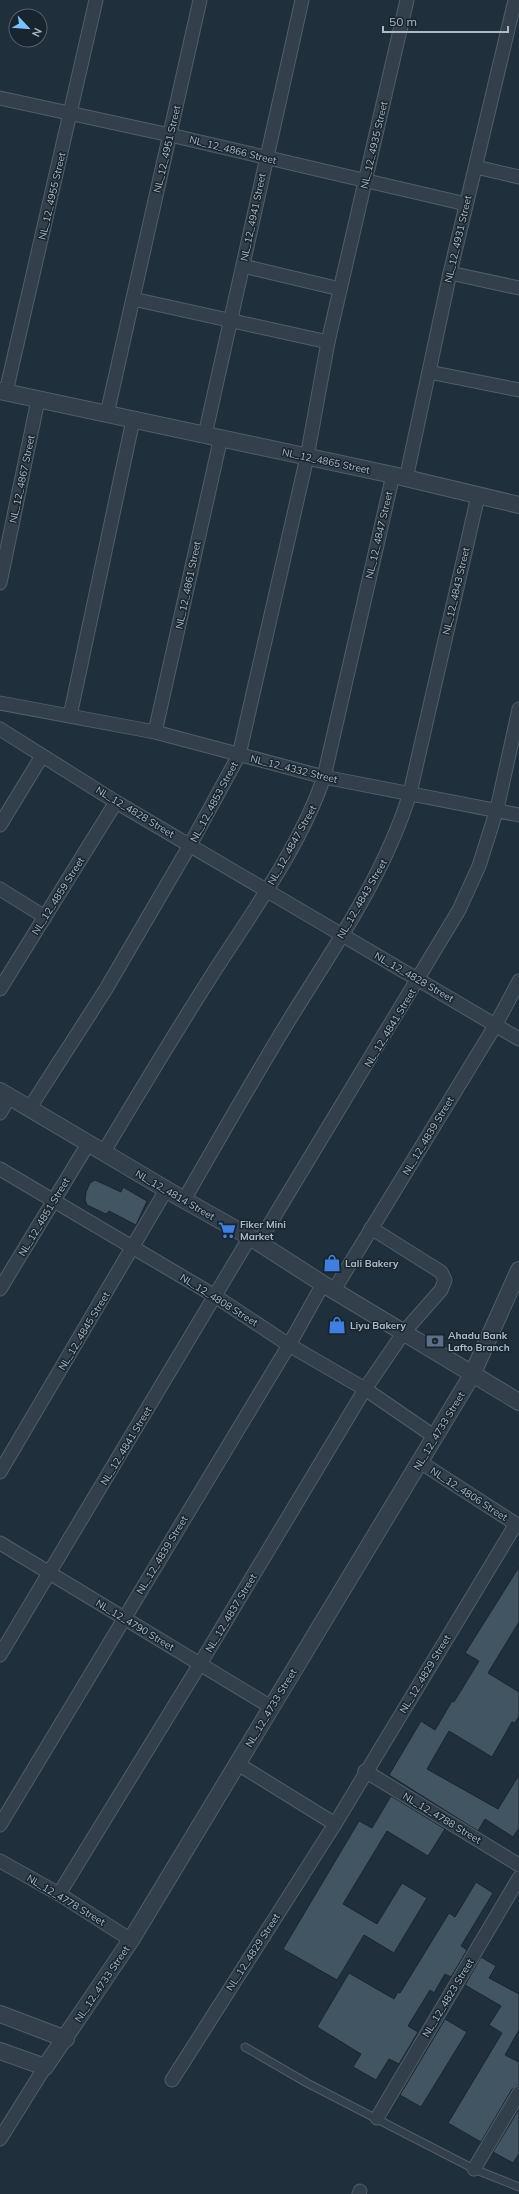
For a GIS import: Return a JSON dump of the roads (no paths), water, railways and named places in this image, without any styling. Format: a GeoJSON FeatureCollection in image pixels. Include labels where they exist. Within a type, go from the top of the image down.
{"type":"FeatureCollection","features":[{"type":"Feature","properties":{"kind":"street","name":"NL_12_4955 Street"},"geometry":{"type":"LineString","coordinates":[[3,392],[71,113],[96,0]]}},
{"type":"Feature","properties":{"kind":"street","name":"NL_12_4951 Street"},"geometry":{"type":"LineString","coordinates":[[106,414],[200,0]]}},
{"type":"Feature","properties":{"kind":"street","name":"NL_12_4941 Street"},"geometry":{"type":"LineString","coordinates":[[205,435],[229,321],[243,266],[302,0]]}},
{"type":"Feature","properties":{"kind":"street","name":"NL_12_4935 Street"},"geometry":{"type":"LineString","coordinates":[[307,457],[328,342],[407,0]]}},
{"type":"Feature","properties":{"kind":"street","name":"NL_12_4931 Street"},"geometry":{"type":"LineString","coordinates":[[399,477],[430,372],[450,273],[514,0]]}},
{"type":"Feature","properties":{"kind":"street","name":"NL_12_4866 Street"},"geometry":{"type":"LineString","coordinates":[[0,98],[170,135],[466,204]]}},
{"type":"Feature","properties":{"kind":"street"},"geometry":{"type":"LineString","coordinates":[[476,167],[519,177]]}},
{"type":"Feature","properties":{"kind":"street"},"geometry":{"type":"LineString","coordinates":[[243,266],[340,289]]}},
{"type":"Feature","properties":{"kind":"street"},"geometry":{"type":"LineString","coordinates":[[450,273],[519,288]]}},
{"type":"Feature","properties":{"kind":"street"},"geometry":{"type":"LineString","coordinates":[[133,299],[328,342]]}},
{"type":"Feature","properties":{"kind":"street"},"geometry":{"type":"LineString","coordinates":[[430,372],[519,390]]}},
{"type":"Feature","properties":{"kind":"street","name":"NL_12_4865 Street"},"geometry":{"type":"LineString","coordinates":[[3,392],[220,437],[519,505]]}},
{"type":"Feature","properties":{"kind":"street","name":"NL_12_4867 Street"},"geometry":{"type":"LineString","coordinates":[[0,583],[38,400]]}},
{"type":"Feature","properties":{"kind":"street"},"geometry":{"type":"LineString","coordinates":[[70,716],[133,420]]}},
{"type":"Feature","properties":{"kind":"street","name":"NL_12_4861 Street"},"geometry":{"type":"LineString","coordinates":[[155,732],[220,437]]}},
{"type":"Feature","properties":{"kind":"street","name":"NL_12_4853 Street"},"geometry":{"type":"LineString","coordinates":[[29,1109],[106,989],[190,845],[239,755],[307,457]]}},
{"type":"Feature","properties":{"kind":"street","name":"NL_12_4847 Street"},"geometry":{"type":"LineString","coordinates":[[103,1153],[177,1030],[266,891],[304,826],[324,777],[399,477]]}},
{"type":"Feature","properties":{"kind":"street","name":"NL_12_4843 Street"},"geometry":{"type":"LineString","coordinates":[[184,1200],[256,1074],[371,888],[400,826],[410,794],[478,496]]}},
{"type":"Feature","properties":{"kind":"street","name":"NL_12_4332 Street"},"geometry":{"type":"LineString","coordinates":[[0,703],[155,732],[324,777],[497,809],[519,815]]}},
{"type":"Feature","properties":{"kind":"street","name":"NL_12_4841 Street"},"geometry":{"type":"LineString","coordinates":[[0,1655],[215,1296],[255,1240],[419,979],[459,910],[479,866],[497,809],[519,709]]}},
{"type":"Feature","properties":{"kind":"street","name":"NL_12_4828 Street"},"geometry":{"type":"LineString","coordinates":[[0,729],[116,802],[519,1039]]}},
{"type":"Feature","properties":{"kind":"street"},"geometry":{"type":"LineString","coordinates":[[0,825],[42,756]]}},
{"type":"Feature","properties":{"kind":"street","name":"NL_12_4859 Street"},"geometry":{"type":"LineString","coordinates":[[0,989],[116,802]]}},
{"type":"Feature","properties":{"kind":"street"},"geometry":{"type":"LineString","coordinates":[[0,889],[46,917]]}},
{"type":"Feature","properties":{"kind":"street","name":"NL_12_4839 Street"},"geometry":{"type":"LineString","coordinates":[[0,1825],[289,1345],[328,1287],[372,1228],[495,1026],[519,981]]}},
{"type":"Feature","properties":{"kind":"street"},"geometry":{"type":"LineString","coordinates":[[0,1113],[4,1094]]}},
{"type":"Feature","properties":{"kind":"street","name":"NL_12_4814 Street"},"geometry":{"type":"LineString","coordinates":[[4,1094],[166,1190],[255,1240],[328,1287],[519,1402]]}},
{"type":"Feature","properties":{"kind":"street","name":"NL_12_4851 Street"},"geometry":{"type":"LineString","coordinates":[[0,1289],[88,1144]]}},
{"type":"Feature","properties":{"kind":"street","name":"NL_12_4808 Street"},"geometry":{"type":"LineString","coordinates":[[0,1168],[215,1296],[289,1345],[365,1389],[435,1437]]}},
{"type":"Feature","properties":{"kind":"street","name":"NL_12_4845 Street"},"geometry":{"type":"LineString","coordinates":[[0,1472],[166,1190]]}},
{"type":"Feature","properties":{"kind":"street","name":"NL_12_4837 Street"},"geometry":{"type":"LineString","coordinates":[[59,1894],[200,1664],[365,1389],[404,1332],[441,1290],[446,1280],[441,1272],[372,1228]]}},
{"type":"Feature","properties":{"kind":"street","name":"NL_12_4733 Street"},"geometry":{"type":"LineString","coordinates":[[45,2067],[66,2039],[131,1940],[472,1375],[519,1270]]}},
{"type":"Feature","properties":{"kind":"street","name":"NL_12_4806 Street"},"geometry":{"type":"LineString","coordinates":[[420,1462],[518,1525]]}},
{"type":"Feature","properties":{"kind":"street","name":"NL_12_4829 Street"},"geometry":{"type":"LineString","coordinates":[[172,2080],[335,1824],[366,1771],[518,1525]]}},
{"type":"Feature","properties":{"kind":"street","name":"NL_12_4790 Street"},"geometry":{"type":"LineString","coordinates":[[0,1543],[271,1707]]}},
{"type":"Feature","properties":{"kind":"street"},"geometry":{"type":"LineString","coordinates":[[238,1764],[335,1824]]}},
{"type":"Feature","properties":{"kind":"street","name":"NL_12_4788 Street"},"geometry":{"type":"LineString","coordinates":[[366,1771],[519,1865]]}},
{"type":"Feature","properties":{"kind":"street","name":"NL_12_4778 Street"},"geometry":{"type":"LineString","coordinates":[[0,1861],[59,1894],[131,1940]]}},
{"type":"Feature","properties":{"kind":"street","name":"NL_12_4823 Street"},"geometry":{"type":"LineString","coordinates":[[377,2118],[519,1878]]}},
{"type":"Feature","properties":{"kind":"street"},"geometry":{"type":"LineString","coordinates":[[0,2014],[66,2039]]}},
{"type":"Feature","properties":{"kind":"street"},"geometry":{"type":"LineString","coordinates":[[0,2051],[45,2067],[0,2139]]}},
{"type":"Feature","properties":{"kind":"street"},"geometry":{"type":"LineString","coordinates":[[474,2169],[519,2092]]}},
{"type":"Feature","properties":{"kind":"lane"},"geometry":{"type":"LineString","coordinates":[[245,2047],[307,2083],[474,2169],[519,2187]]}},
{"type":"Feature","properties":{"kind":"place","name":"Fiker Mini Market"},"geometry":{"type":"Point","coordinates":[227,1230]}},
{"type":"Feature","properties":{"kind":"place","name":"Lali Bakery"},"geometry":{"type":"Point","coordinates":[332,1263]}},
{"type":"Feature","properties":{"kind":"place","name":"Liyu Bakery"},"geometry":{"type":"Point","coordinates":[337,1325]}},
{"type":"Feature","properties":{"kind":"place","name":"Ahadu Bank Lafto Branch"},"geometry":{"type":"Point","coordinates":[435,1341]}}]}
